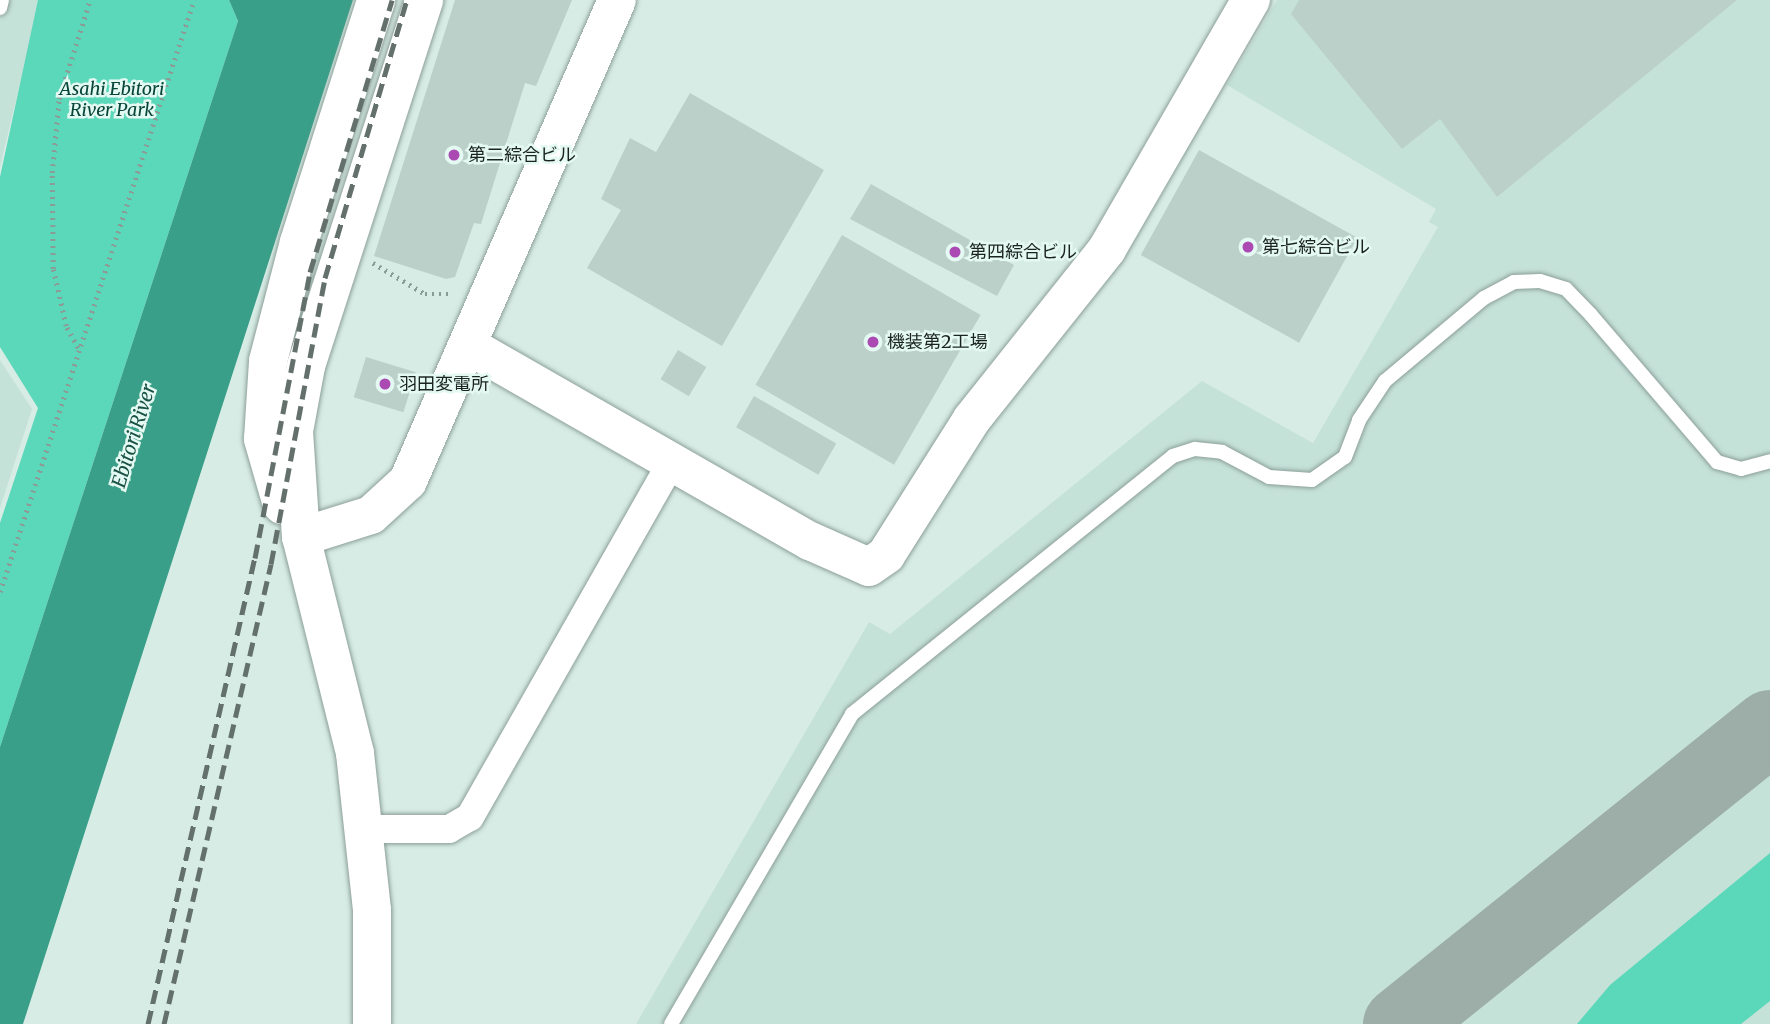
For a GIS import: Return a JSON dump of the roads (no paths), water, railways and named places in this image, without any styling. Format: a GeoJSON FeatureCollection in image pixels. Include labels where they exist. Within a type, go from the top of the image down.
{"type":"FeatureCollection","features":[{"type":"Feature","properties":{"kind":"street"},"geometry":{"type":"LineString","coordinates":[[301,537],[268,469],[264,390],[299,242],[376,0]]}},
{"type":"Feature","properties":{"kind":"street"},"geometry":{"type":"LineString","coordinates":[[372,1024],[364,829],[343,692],[301,537],[292,461],[306,366],[424,0]]}},
{"type":"Feature","properties":{"kind":"street"},"geometry":{"type":"LineString","coordinates":[[301,537],[371,515],[398,494],[469,346],[617,0]]}},
{"type":"Feature","properties":{"kind":"street"},"geometry":{"type":"LineString","coordinates":[[469,346],[842,558],[869,567],[886,555],[972,419],[1107,249],[1251,0]]}},
{"type":"Feature","properties":{"kind":"street"},"geometry":{"type":"LineString","coordinates":[[364,829],[449,829],[470,817],[673,460]]}},
{"type":"Feature","properties":{"kind":"lane"},"geometry":{"type":"LineString","coordinates":[[0,8],[2,0]]}},
{"type":"Feature","properties":{"kind":"lane"},"geometry":{"type":"LineString","coordinates":[[671,1024],[852,714],[1173,456],[1195,449],[1222,452],[1269,477],[1312,480],[1345,457],[1359,420],[1385,381],[1485,298],[1514,282],[1540,281],[1566,289],[1717,462],[1741,469],[1770,461]]}},
{"type":"Feature","properties":{"kind":"water","name":"Ebitori River"},"geometry":{"type":"Polygon","coordinates":[[[229,0],[353,0],[23,1024],[0,1024],[0,747],[238,21],[229,0]]]}},
{"type":"Feature","properties":{"kind":"railway"},"geometry":{"type":"LineString","coordinates":[[148,1024],[255,558],[310,272],[392,0]]}},
{"type":"Feature","properties":{"kind":"railway"},"geometry":{"type":"LineString","coordinates":[[164,1024],[271,564],[325,278],[407,0]]}},
{"type":"Feature","properties":{"kind":"place","name":"第二綜合ビル"},"geometry":{"type":"Point","coordinates":[454,155]}},
{"type":"Feature","properties":{"kind":"place","name":"第七綜合ビル"},"geometry":{"type":"Point","coordinates":[1248,247]}},
{"type":"Feature","properties":{"kind":"place","name":"第四綜合ビル"},"geometry":{"type":"Point","coordinates":[955,252]}},
{"type":"Feature","properties":{"kind":"place","name":"機装第2工場"},"geometry":{"type":"Point","coordinates":[873,342]}},
{"type":"Feature","properties":{"kind":"place","name":"羽田変電所"},"geometry":{"type":"Point","coordinates":[385,384]}},
{"type":"Feature","properties":{"kind":"park label","name":"Asahi Ebitori River Park"},"geometry":{"type":"Point","coordinates":[112,100]}}]}
